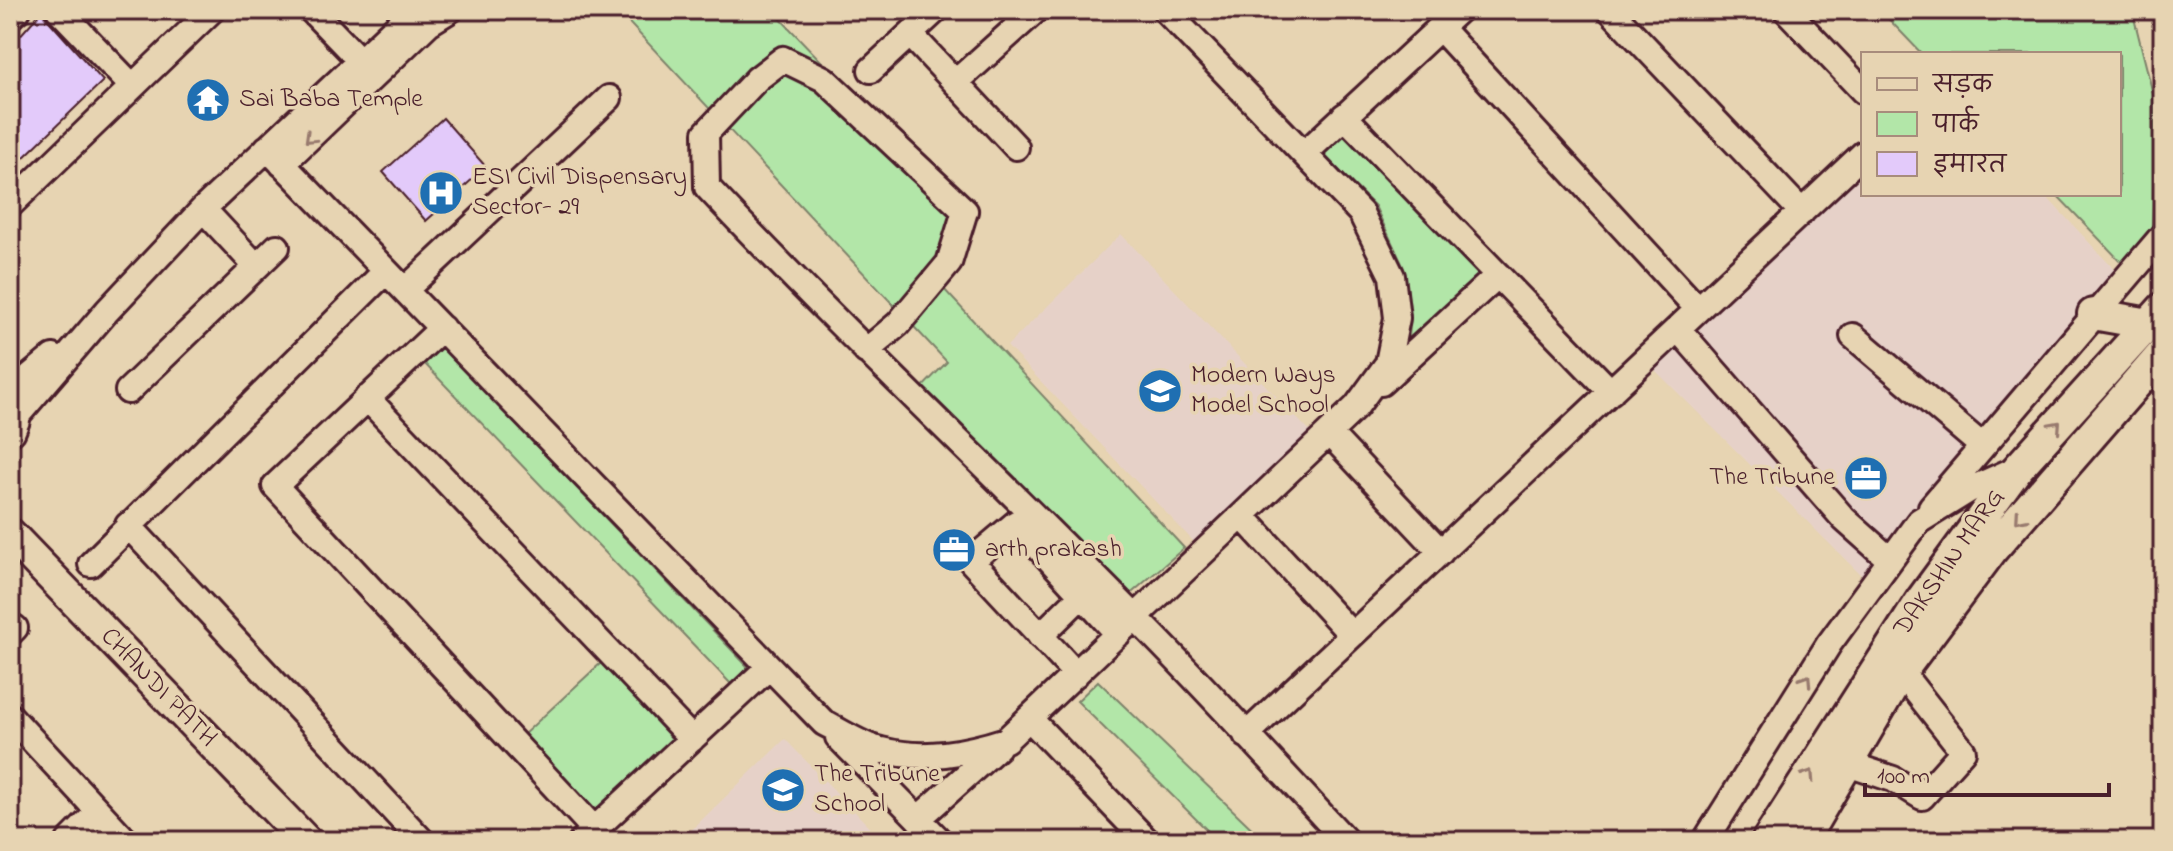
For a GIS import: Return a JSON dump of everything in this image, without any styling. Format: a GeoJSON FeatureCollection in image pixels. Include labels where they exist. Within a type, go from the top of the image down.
{"type":"FeatureCollection","features":[{"type":"Feature","properties":{"kind":"main road"},"geometry":{"type":"LineString","coordinates":[[2093,314],[2156,316]]}},
{"type":"Feature","properties":{"kind":"main road","name":"DAKSHIN MARG"},"geometry":{"type":"LineString","coordinates":[[1767,841],[1922,599],[2018,468],[2156,316]]}},
{"type":"Feature","properties":{"kind":"main road","name":"DAKSHIN MARG"},"geometry":{"type":"LineString","coordinates":[[1802,841],[1901,672],[1992,550],[2163,353]]}},
{"type":"Feature","properties":{"kind":"main road","name":"CHANDI PATH"},"geometry":{"type":"LineString","coordinates":[[12,541],[278,841]]}},
{"type":"Feature","properties":{"kind":"main road","name":"CHANDI PATH"},"geometry":{"type":"LineString","coordinates":[[12,541],[306,841]]}},
{"type":"Feature","properties":{"kind":"street"},"geometry":{"type":"LineString","coordinates":[[10,17],[18,10]]}},
{"type":"Feature","properties":{"kind":"street"},"geometry":{"type":"LineString","coordinates":[[59,10],[132,86]]}},
{"type":"Feature","properties":{"kind":"street"},"geometry":{"type":"LineString","coordinates":[[311,10],[367,68]]}},
{"type":"Feature","properties":{"kind":"street"},"geometry":{"type":"LineString","coordinates":[[11,417],[203,209],[275,156],[367,68],[414,10]]}},
{"type":"Feature","properties":{"kind":"street"},"geometry":{"type":"LineString","coordinates":[[367,68],[450,10]]}},
{"type":"Feature","properties":{"kind":"street"},"geometry":{"type":"LineString","coordinates":[[871,70],[936,10]]}},
{"type":"Feature","properties":{"kind":"street"},"geometry":{"type":"LineString","coordinates":[[956,82],[1036,10]]}},
{"type":"Feature","properties":{"kind":"street"},"geometry":{"type":"LineString","coordinates":[[1165,10],[1361,213],[1392,276],[1397,318],[1388,363],[1356,407]]}},
{"type":"Feature","properties":{"kind":"street"},"geometry":{"type":"LineString","coordinates":[[1304,154],[1459,10]]}},
{"type":"Feature","properties":{"kind":"street"},"geometry":{"type":"LineString","coordinates":[[1610,10],[1802,212]]}},
{"type":"Feature","properties":{"kind":"street"},"geometry":{"type":"LineString","coordinates":[[1786,10],[1861,89]]}},
{"type":"Feature","properties":{"kind":"street"},"geometry":{"type":"LineString","coordinates":[[10,205],[205,12]]}},
{"type":"Feature","properties":{"kind":"street"},"geometry":{"type":"LineString","coordinates":[[1440,28],[1698,309]]}},
{"type":"Feature","properties":{"kind":"street"},"geometry":{"type":"LineString","coordinates":[[910,34],[1016,147]]}},
{"type":"Feature","properties":{"kind":"street"},"geometry":{"type":"LineString","coordinates":[[866,351],[898,324],[949,263],[965,211],[824,79],[783,59],[757,79],[706,133],[707,187],[1127,625],[1246,735],[1346,841]]}},
{"type":"Feature","properties":{"kind":"street"},"geometry":{"type":"LineString","coordinates":[[405,290],[609,98]]}},
{"type":"Feature","properties":{"kind":"street"},"geometry":{"type":"LineString","coordinates":[[1344,116],[1611,392]]}},
{"type":"Feature","properties":{"kind":"street"},"geometry":{"type":"LineString","coordinates":[[275,156],[940,841]]}},
{"type":"Feature","properties":{"kind":"street"},"geometry":{"type":"LineString","coordinates":[[1246,735],[1861,156]]}},
{"type":"Feature","properties":{"kind":"street"},"geometry":{"type":"LineString","coordinates":[[203,209],[256,266]]}},
{"type":"Feature","properties":{"kind":"street"},"geometry":{"type":"LineString","coordinates":[[1705,841],[1821,657],[1889,559],[2093,314],[2163,235]]}},
{"type":"Feature","properties":{"kind":"street"},"geometry":{"type":"LineString","coordinates":[[128,391],[277,247]]}},
{"type":"Feature","properties":{"kind":"street"},"geometry":{"type":"LineString","coordinates":[[91,564],[386,271]]}},
{"type":"Feature","properties":{"kind":"street"},"geometry":{"type":"LineString","coordinates":[[918,819],[1006,740],[1498,275]]}},
{"type":"Feature","properties":{"kind":"street"},"geometry":{"type":"LineString","coordinates":[[442,328],[275,486],[588,835],[769,667]]}},
{"type":"Feature","properties":{"kind":"street"},"geometry":{"type":"LineString","coordinates":[[1678,329],[1844,519],[1889,559]]}},
{"type":"Feature","properties":{"kind":"street"},"geometry":{"type":"LineString","coordinates":[[1853,336],[1982,446]]}},
{"type":"Feature","properties":{"kind":"street"},"geometry":{"type":"LineString","coordinates":[[367,398],[692,739]]}},
{"type":"Feature","properties":{"kind":"street"},"geometry":{"type":"LineString","coordinates":[[1329,433],[1441,552]]}},
{"type":"Feature","properties":{"kind":"street"},"geometry":{"type":"LineString","coordinates":[[1919,521],[1969,490],[2018,468]]}},
{"type":"Feature","properties":{"kind":"street"},"geometry":{"type":"LineString","coordinates":[[1242,516],[1352,635]]}},
{"type":"Feature","properties":{"kind":"street"},"geometry":{"type":"LineString","coordinates":[[1076,674],[971,561],[1016,523],[1082,595],[1127,625]]}},
{"type":"Feature","properties":{"kind":"street"},"geometry":{"type":"LineString","coordinates":[[128,525],[422,841]]}},
{"type":"Feature","properties":{"kind":"street"},"geometry":{"type":"LineString","coordinates":[[1040,636],[1082,595]]}},
{"type":"Feature","properties":{"kind":"street"},"geometry":{"type":"LineString","coordinates":[[1848,764],[1893,779],[1922,797],[1963,751],[1901,672]]}},
{"type":"Feature","properties":{"kind":"street"},"geometry":{"type":"LineString","coordinates":[[10,716],[126,841]]}},
{"type":"Feature","properties":{"kind":"street"},"geometry":{"type":"LineString","coordinates":[[1029,718],[1147,841]]}},
{"type":"Feature","properties":{"kind":"street"},"geometry":{"type":"LineString","coordinates":[[824,723],[880,750],[927,756],[970,752],[1006,740]]}},
{"type":"Feature","properties":{"kind":"street"},"geometry":{"type":"LineString","coordinates":[[69,841],[98,812]]}},
{"type":"Feature","properties":{"kind":"shaded area","name":"The Tribune"},"geometry":{"type":"Polygon","coordinates":[[[1861,170],[1861,196],[2046,196],[2128,284],[1875,589],[1652,367],[1861,170]]]}},
{"type":"Feature","properties":{"kind":"shaded area","name":"Modern Ways Model School"},"geometry":{"type":"Polygon","coordinates":[[[1121,234],[1313,435],[1195,543],[1007,346],[1121,234]]]}},
{"type":"Feature","properties":{"kind":"shaded area","name":"The Tribune School"},"geometry":{"type":"Polygon","coordinates":[[[785,739],[883,841],[680,841],[785,739]]]}},
{"type":"Feature","properties":{"kind":"green space"},"geometry":{"type":"Polygon","coordinates":[[[617,10],[772,10],[965,211],[942,287],[1184,548],[1106,615],[910,400],[947,362],[617,10]]]}},
{"type":"Feature","properties":{"kind":"green space"},"geometry":{"type":"Polygon","coordinates":[[[1880,10],[2132,10],[2154,98],[2155,162],[2152,226],[2128,269],[2058,196],[2121,196],[2121,52],[1920,52],[1880,10]]]}},
{"type":"Feature","properties":{"kind":"green space"},"geometry":{"type":"Polygon","coordinates":[[[1344,128],[1483,277],[1408,348],[1411,315],[1404,268],[1375,206],[1320,152],[1344,128]]]}},
{"type":"Feature","properties":{"kind":"green space"},"geometry":{"type":"Polygon","coordinates":[[[440,345],[748,667],[731,684],[423,362],[440,345]]]}},
{"type":"Feature","properties":{"kind":"green space"},"geometry":{"type":"Polygon","coordinates":[[[602,662],[674,741],[595,814],[523,735],[602,662]]]}},
{"type":"Feature","properties":{"kind":"green space"},"geometry":{"type":"Polygon","coordinates":[[[1098,681],[1265,841],[1218,841],[1077,701],[1098,681]]]}},
{"type":"Feature","properties":{"kind":"building"},"geometry":{"type":"Polygon","coordinates":[[[41,12],[103,81],[21,160],[10,149],[10,47],[41,12]]]}},
{"type":"Feature","properties":{"kind":"building"},"geometry":{"type":"Polygon","coordinates":[[[443,118],[486,167],[426,221],[383,172],[443,118]]]}},
{"type":"Feature","properties":{"kind":"place","name":"Sai Baba Temple"},"geometry":{"type":"Point","coordinates":[208,100]}},
{"type":"Feature","properties":{"kind":"place","name":"ESI Civil Dispensary Sector- 29"},"geometry":{"type":"Point","coordinates":[441,193]}},
{"type":"Feature","properties":{"kind":"place","name":"Modern Ways Model School"},"geometry":{"type":"Point","coordinates":[1160,391]}},
{"type":"Feature","properties":{"kind":"place","name":"The Tribune"},"geometry":{"type":"Point","coordinates":[1866,478]}},
{"type":"Feature","properties":{"kind":"place","name":"arth prakash"},"geometry":{"type":"Point","coordinates":[954,550]}},
{"type":"Feature","properties":{"kind":"place","name":"The Tribune School"},"geometry":{"type":"Point","coordinates":[783,790]}}]}
